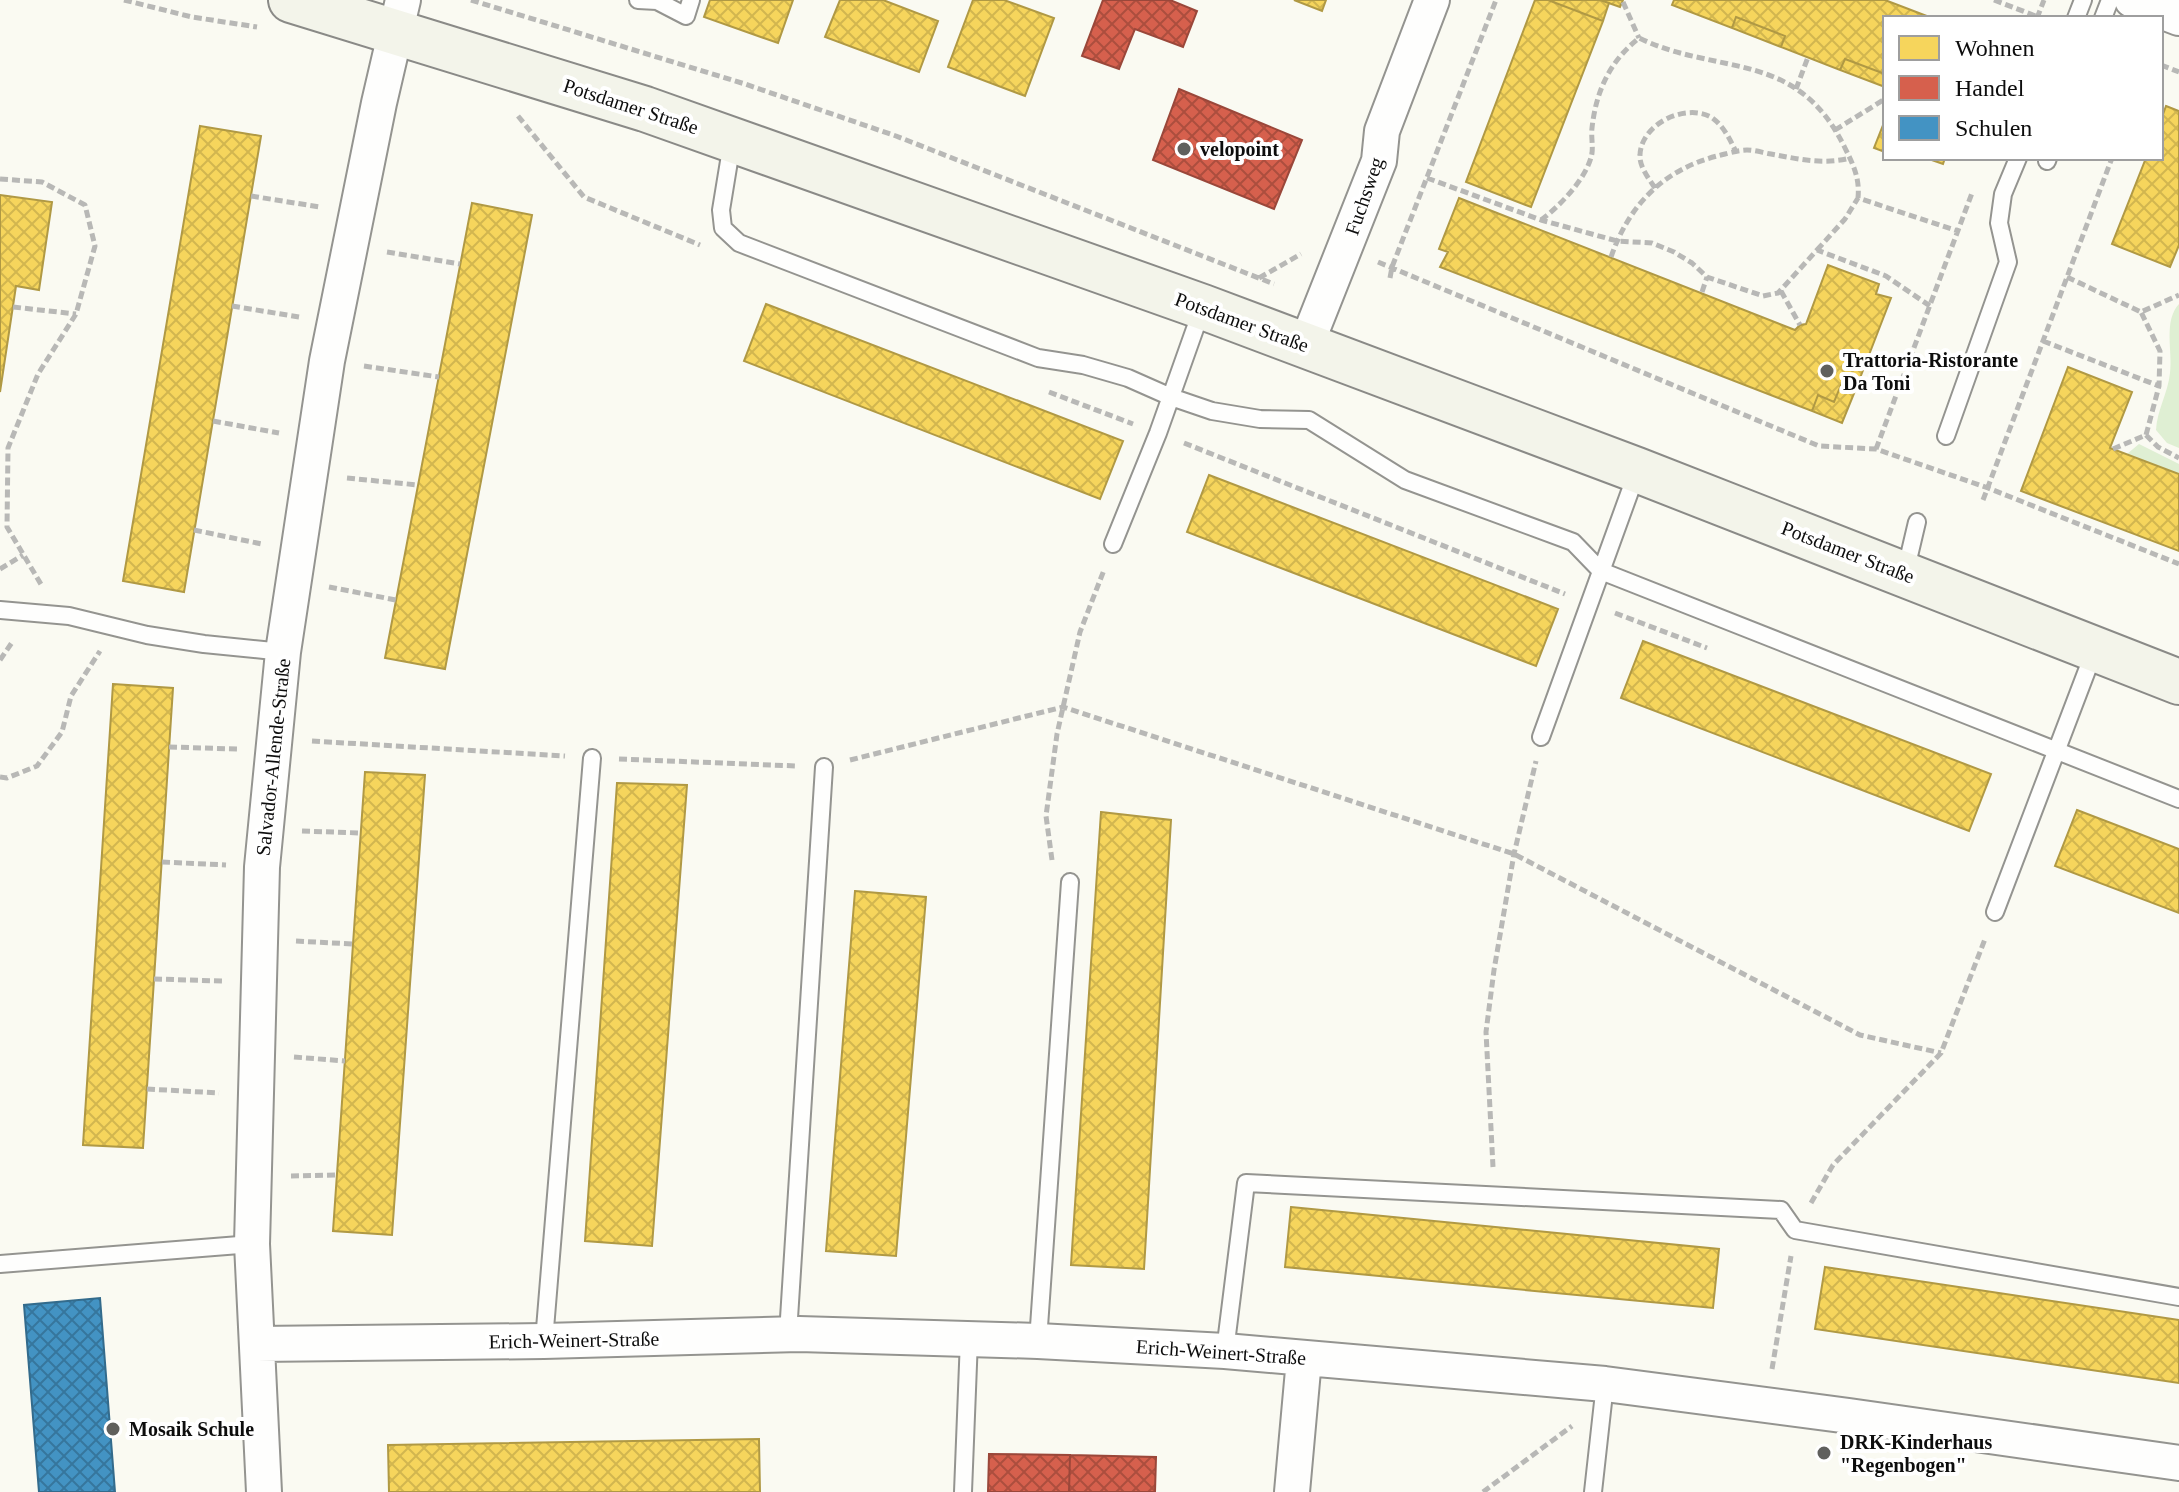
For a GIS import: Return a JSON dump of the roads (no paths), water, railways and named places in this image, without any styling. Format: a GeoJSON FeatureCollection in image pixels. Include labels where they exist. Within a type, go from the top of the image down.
{"type":"FeatureCollection","features":[{"type":"Feature","properties":{"kind":"main road","name":"Potsdamer Straße"},"geometry":{"type":"LineString","coordinates":[[291,0],[399,16],[645,109],[1306,345],[1637,470],[2179,682]]}},
{"type":"Feature","properties":{"kind":"street","name":"Fuchsweg"},"geometry":{"type":"LineString","coordinates":[[1306,345],[1379,161],[1382,131],[1432,0]]}},
{"type":"Feature","properties":{"kind":"street"},"geometry":{"type":"LineString","coordinates":[[2132,0],[2179,18]]}},
{"type":"Feature","properties":{"kind":"street","name":"Salvador-Allende-Straße"},"geometry":{"type":"LineString","coordinates":[[264,1492],[252,1244],[262,867],[283,652],[327,361],[399,16]]}},
{"type":"Feature","properties":{"kind":"street","name":"Erich-Weinert-Straße"},"geometry":{"type":"LineString","coordinates":[[257,1344],[544,1341],[788,1334],[1038,1341],[1225,1351],[1604,1395],[1766,1405],[2179,1463]]}},
{"type":"Feature","properties":{"kind":"street"},"geometry":{"type":"LineString","coordinates":[[1292,1492],[1304,1359]]}},
{"type":"Feature","properties":{"kind":"lane"},"geometry":{"type":"LineString","coordinates":[[638,0],[657,1],[686,16],[691,0]]}},
{"type":"Feature","properties":{"kind":"lane"},"geometry":{"type":"LineString","coordinates":[[732,140],[721,210],[723,228],[739,243],[1038,358],[1083,365],[1128,378],[1212,411],[1260,419],[1309,420],[1405,480],[1573,542],[1601,571],[2179,799]]}},
{"type":"Feature","properties":{"kind":"lane"},"geometry":{"type":"LineString","coordinates":[[1946,436],[2008,262],[1999,223],[2003,194],[2017,160]]}},
{"type":"Feature","properties":{"kind":"lane"},"geometry":{"type":"LineString","coordinates":[[1113,544],[1158,433],[1203,307]]}},
{"type":"Feature","properties":{"kind":"lane"},"geometry":{"type":"LineString","coordinates":[[1541,737],[1637,470]]}},
{"type":"Feature","properties":{"kind":"lane"},"geometry":{"type":"LineString","coordinates":[[1905,574],[1917,522]]}},
{"type":"Feature","properties":{"kind":"lane"},"geometry":{"type":"LineString","coordinates":[[0,610],[69,616],[147,635],[283,652]]}},
{"type":"Feature","properties":{"kind":"lane"},"geometry":{"type":"LineString","coordinates":[[1995,912],[2095,649]]}},
{"type":"Feature","properties":{"kind":"lane"},"geometry":{"type":"LineString","coordinates":[[544,1341],[592,758]]}},
{"type":"Feature","properties":{"kind":"lane"},"geometry":{"type":"LineString","coordinates":[[788,1334],[824,767]]}},
{"type":"Feature","properties":{"kind":"lane"},"geometry":{"type":"LineString","coordinates":[[1038,1341],[1070,882]]}},
{"type":"Feature","properties":{"kind":"lane"},"geometry":{"type":"LineString","coordinates":[[1225,1351],[1246,1183],[1781,1210],[1795,1230],[2179,1297]]}},
{"type":"Feature","properties":{"kind":"lane"},"geometry":{"type":"LineString","coordinates":[[0,1264],[252,1244]]}},
{"type":"Feature","properties":{"kind":"lane"},"geometry":{"type":"LineString","coordinates":[[963,1492],[969,1339]]}},
{"type":"Feature","properties":{"kind":"lane"},"geometry":{"type":"LineString","coordinates":[[1593,1492],[1604,1395]]}},
{"type":"Feature","properties":{"kind":"place","name":"velopoint"},"geometry":{"type":"Point","coordinates":[1184,149]}},
{"type":"Feature","properties":{"kind":"place","name":"Trattoria-Ristorante Da Toni"},"geometry":{"type":"Point","coordinates":[1827,371]}},
{"type":"Feature","properties":{"kind":"place","name":"Mosaik Schule"},"geometry":{"type":"Point","coordinates":[113,1429]}},
{"type":"Feature","properties":{"kind":"place","name":"DRK-Kinderhaus \"Regenbogen\""},"geometry":{"type":"Point","coordinates":[1824,1453]}}]}
